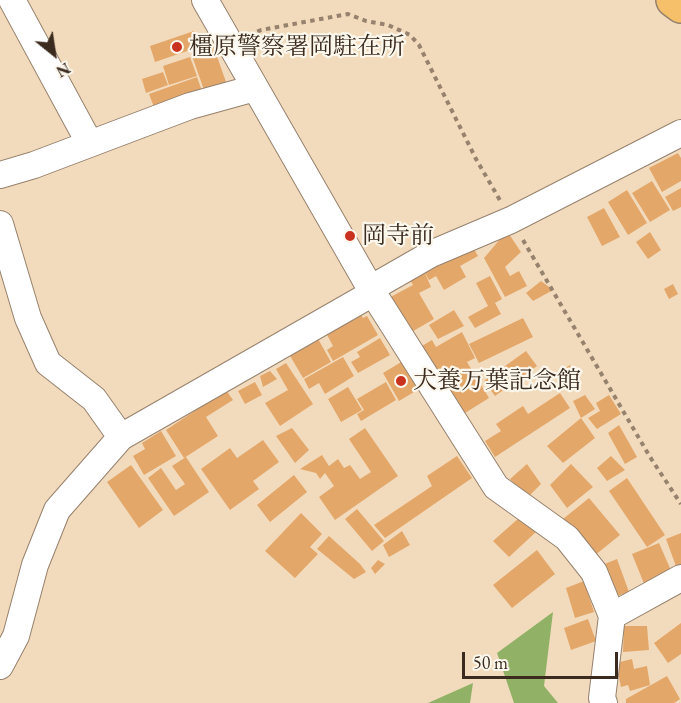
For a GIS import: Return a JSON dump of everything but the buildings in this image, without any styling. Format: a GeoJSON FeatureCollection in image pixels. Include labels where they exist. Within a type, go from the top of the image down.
{"type":"FeatureCollection","features":[{"type":"Feature","properties":{"kind":"main road"},"geometry":{"type":"LineString","coordinates":[[673,0],[681,6]]}},
{"type":"Feature","properties":{"kind":"street"},"geometry":{"type":"LineString","coordinates":[[12,0],[90,144]]}},
{"type":"Feature","properties":{"kind":"street"},"geometry":{"type":"LineString","coordinates":[[205,0],[372,291],[496,487],[567,538],[594,572],[612,616],[603,701]]}},
{"type":"Feature","properties":{"kind":"street"},"geometry":{"type":"LineString","coordinates":[[0,175],[11,173],[190,106],[255,88]]}},
{"type":"Feature","properties":{"kind":"street"},"geometry":{"type":"LineString","coordinates":[[0,666],[16,636],[35,565],[57,510],[120,437],[372,291],[431,254],[511,220],[681,134]]}},
{"type":"Feature","properties":{"kind":"street"},"geometry":{"type":"LineString","coordinates":[[0,224],[28,318],[48,363],[94,399],[120,437]]}},
{"type":"Feature","properties":{"kind":"street"},"geometry":{"type":"LineString","coordinates":[[612,616],[681,578]]}},
{"type":"Feature","properties":{"kind":"green space"},"geometry":{"type":"Polygon","coordinates":[[[553,612],[544,686],[558,703],[514,703],[497,653],[553,612]]]}},
{"type":"Feature","properties":{"kind":"green space"},"geometry":{"type":"Polygon","coordinates":[[[473,683],[470,703],[428,703],[473,683]]]}},
{"type":"Feature","properties":{"kind":"place","name":"橿原警察署岡駐在所"},"geometry":{"type":"Point","coordinates":[177,47]}},
{"type":"Feature","properties":{"kind":"place","name":"岡寺前"},"geometry":{"type":"Point","coordinates":[350,236]}},
{"type":"Feature","properties":{"kind":"place","name":"犬養万葉記念館"},"geometry":{"type":"Point","coordinates":[401,381]}}]}
